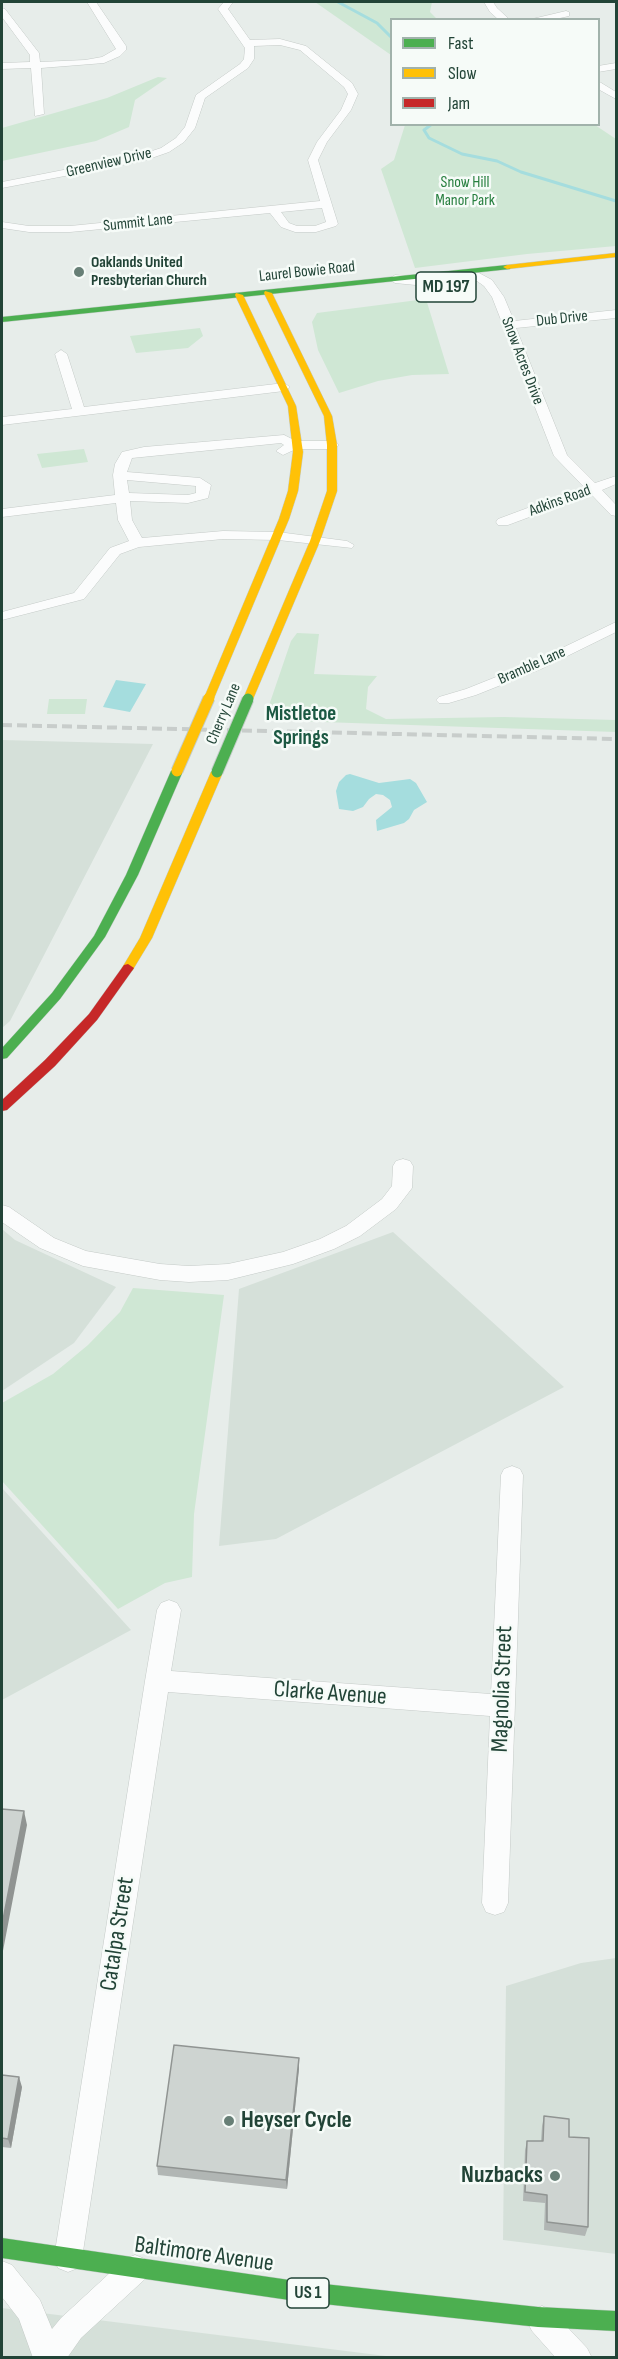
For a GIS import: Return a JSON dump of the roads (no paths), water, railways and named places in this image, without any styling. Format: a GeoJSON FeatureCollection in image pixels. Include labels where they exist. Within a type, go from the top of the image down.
{"type":"FeatureCollection","features":[{"type":"Feature","properties":{"kind":"main road","name":"Laurel Bowie Road"},"geometry":{"type":"LineString","coordinates":[[2,320],[616,255]]}},
{"type":"Feature","properties":{"kind":"main road","name":"Laurel Bowie Road"},"geometry":{"type":"LineString","coordinates":[[354,297],[616,268]]}},
{"type":"Feature","properties":{"kind":"main road","name":"Cherry Lane"},"geometry":{"type":"LineString","coordinates":[[2,1107],[50,1063],[93,1017],[134,960],[146,938],[315,541],[332,491],[332,445],[328,416],[281,305],[268,292]]}},
{"type":"Feature","properties":{"kind":"main road","name":"Cherry Lane"},"geometry":{"type":"LineString","coordinates":[[2,1055],[56,996],[99,937],[132,874],[278,536],[293,490],[296,446],[295,416],[284,387],[239,310],[239,296]]}},
{"type":"Feature","properties":{"kind":"main road","name":"Laurel Bowie Road"},"geometry":{"type":"LineString","coordinates":[[239,310],[281,305]]}},
{"type":"Feature","properties":{"kind":"main road"},"geometry":{"type":"LineString","coordinates":[[2,334],[88,325]]}},
{"type":"Feature","properties":{"kind":"main road","name":"Baltimore Avenue"},"geometry":{"type":"LineString","coordinates":[[2,2248],[296,2291],[538,2317],[616,2321]]}},
{"type":"Feature","properties":{"kind":"street"},"geometry":{"type":"LineString","coordinates":[[2,66],[85,63],[104,60],[121,50],[121,46],[92,2]]}},
{"type":"Feature","properties":{"kind":"street"},"geometry":{"type":"LineString","coordinates":[[228,2],[223,6],[225,13],[247,43],[271,42],[299,46],[352,90],[353,98],[322,142],[313,163],[332,224],[310,230],[287,227],[274,210]]}},
{"type":"Feature","properties":{"kind":"street"},"geometry":{"type":"LineString","coordinates":[[489,2],[493,10],[503,18]]}},
{"type":"Feature","properties":{"kind":"street"},"geometry":{"type":"LineString","coordinates":[[2,11],[35,55],[38,64],[39,114]]}},
{"type":"Feature","properties":{"kind":"street"},"geometry":{"type":"LineString","coordinates":[[543,18],[566,14]]}},
{"type":"Feature","properties":{"kind":"street","name":"Greenview Drive"},"geometry":{"type":"LineString","coordinates":[[2,185],[127,162],[154,155],[173,145],[190,128],[200,98],[247,63],[250,54],[247,43]]}},
{"type":"Feature","properties":{"kind":"street"},"geometry":{"type":"LineString","coordinates":[[600,69],[616,66]]}},
{"type":"Feature","properties":{"kind":"street"},"geometry":{"type":"LineString","coordinates":[[600,85],[616,96]]}},
{"type":"Feature","properties":{"kind":"street","name":"Summit Lane"},"geometry":{"type":"LineString","coordinates":[[2,225],[39,229],[70,229],[324,204]]}},
{"type":"Feature","properties":{"kind":"street"},"geometry":{"type":"LineString","coordinates":[[395,279],[426,282],[479,277],[488,283]]}},
{"type":"Feature","properties":{"kind":"street","name":"Snow Acres Drive"},"geometry":{"type":"LineString","coordinates":[[488,283],[498,297],[559,451],[566,462],[616,512]]}},
{"type":"Feature","properties":{"kind":"street","name":"Dub Drive"},"geometry":{"type":"LineString","coordinates":[[508,325],[616,314]]}},
{"type":"Feature","properties":{"kind":"street"},"geometry":{"type":"LineString","coordinates":[[61,354],[79,411]]}},
{"type":"Feature","properties":{"kind":"street"},"geometry":{"type":"LineString","coordinates":[[2,420],[284,387]]}},
{"type":"Feature","properties":{"kind":"street"},"geometry":{"type":"LineString","coordinates":[[137,543],[126,526],[120,475],[125,458],[136,452],[243,441],[248,445],[274,451],[285,451],[296,446],[332,445]]}},
{"type":"Feature","properties":{"kind":"street"},"geometry":{"type":"LineString","coordinates":[[2,513],[123,498],[198,498],[203,495],[204,485],[193,481],[120,475]]}},
{"type":"Feature","properties":{"kind":"street","name":"Adkins Road"},"geometry":{"type":"LineString","coordinates":[[503,522],[616,480]]}},
{"type":"Feature","properties":{"kind":"street"},"geometry":{"type":"LineString","coordinates":[[2,616],[79,596],[115,551],[137,543],[211,535],[278,536],[347,546]]}},
{"type":"Feature","properties":{"kind":"street","name":"Bramble Lane"},"geometry":{"type":"LineString","coordinates":[[444,700],[528,670],[616,626]]}},
{"type":"Feature","properties":{"kind":"street"},"geometry":{"type":"LineString","coordinates":[[2,1212],[47,1243],[83,1258],[160,1272],[189,1274],[228,1272],[286,1259],[327,1244],[353,1231],[389,1203],[402,1188],[403,1166]]}},
{"type":"Feature","properties":{"kind":"street","name":"Magnolia Street"},"geometry":{"type":"LineString","coordinates":[[495,1903],[512,1475]]}},
{"type":"Feature","properties":{"kind":"street","name":"Catalpa Street"},"geometry":{"type":"LineString","coordinates":[[68,2258],[169,1610]]}},
{"type":"Feature","properties":{"kind":"street","name":"Clarke Avenue"},"geometry":{"type":"LineString","coordinates":[[157,1682],[502,1706]]}},
{"type":"Feature","properties":{"kind":"street"},"geometry":{"type":"LineString","coordinates":[[48,2358],[71,2328],[137,2268]]}},
{"type":"Feature","properties":{"kind":"street"},"geometry":{"type":"LineString","coordinates":[[2,2275],[30,2310],[48,2358]]}},
{"type":"Feature","properties":{"kind":"street"},"geometry":{"type":"LineString","coordinates":[[538,2317],[577,2358]]}},
{"type":"Feature","properties":{"kind":"water"},"geometry":{"type":"Polygon","coordinates":[[[116,680],[146,684],[130,712],[103,707],[116,680]]]}},
{"type":"Feature","properties":{"kind":"water"},"geometry":{"type":"Polygon","coordinates":[[[350,774],[379,783],[410,779],[416,783],[427,802],[414,810],[404,823],[377,831],[376,820],[392,807],[390,800],[383,795],[376,794],[363,807],[353,811],[339,809],[336,791],[339,782],[350,774]]]}},
{"type":"Feature","properties":{"kind":"waterway"},"geometry":{"type":"LineString","coordinates":[[338,2],[377,23],[390,36]]}},
{"type":"Feature","properties":{"kind":"waterway"},"geometry":{"type":"LineString","coordinates":[[429,126],[424,130],[429,138],[462,154],[497,161],[521,172],[616,201]]}},
{"type":"Feature","properties":{"kind":"railway"},"geometry":{"type":"LineString","coordinates":[[2,725],[616,739]]}},
{"type":"Feature","properties":{"kind":"place","name":"Oaklands United Presbyterian Church"},"geometry":{"type":"Point","coordinates":[79,272]}},
{"type":"Feature","properties":{"kind":"place","name":"Heyser Cycle"},"geometry":{"type":"Point","coordinates":[229,2121]}},
{"type":"Feature","properties":{"kind":"place","name":"Nuzbacks"},"geometry":{"type":"Point","coordinates":[555,2176]}},
{"type":"Feature","properties":{"kind":"district","name":"Mistletoe Springs"},"geometry":{"type":"Point","coordinates":[301,727]}},
{"type":"Feature","properties":{"kind":"park label","name":"Snow Hill Manor Park"},"geometry":{"type":"Point","coordinates":[465,192]}}]}
